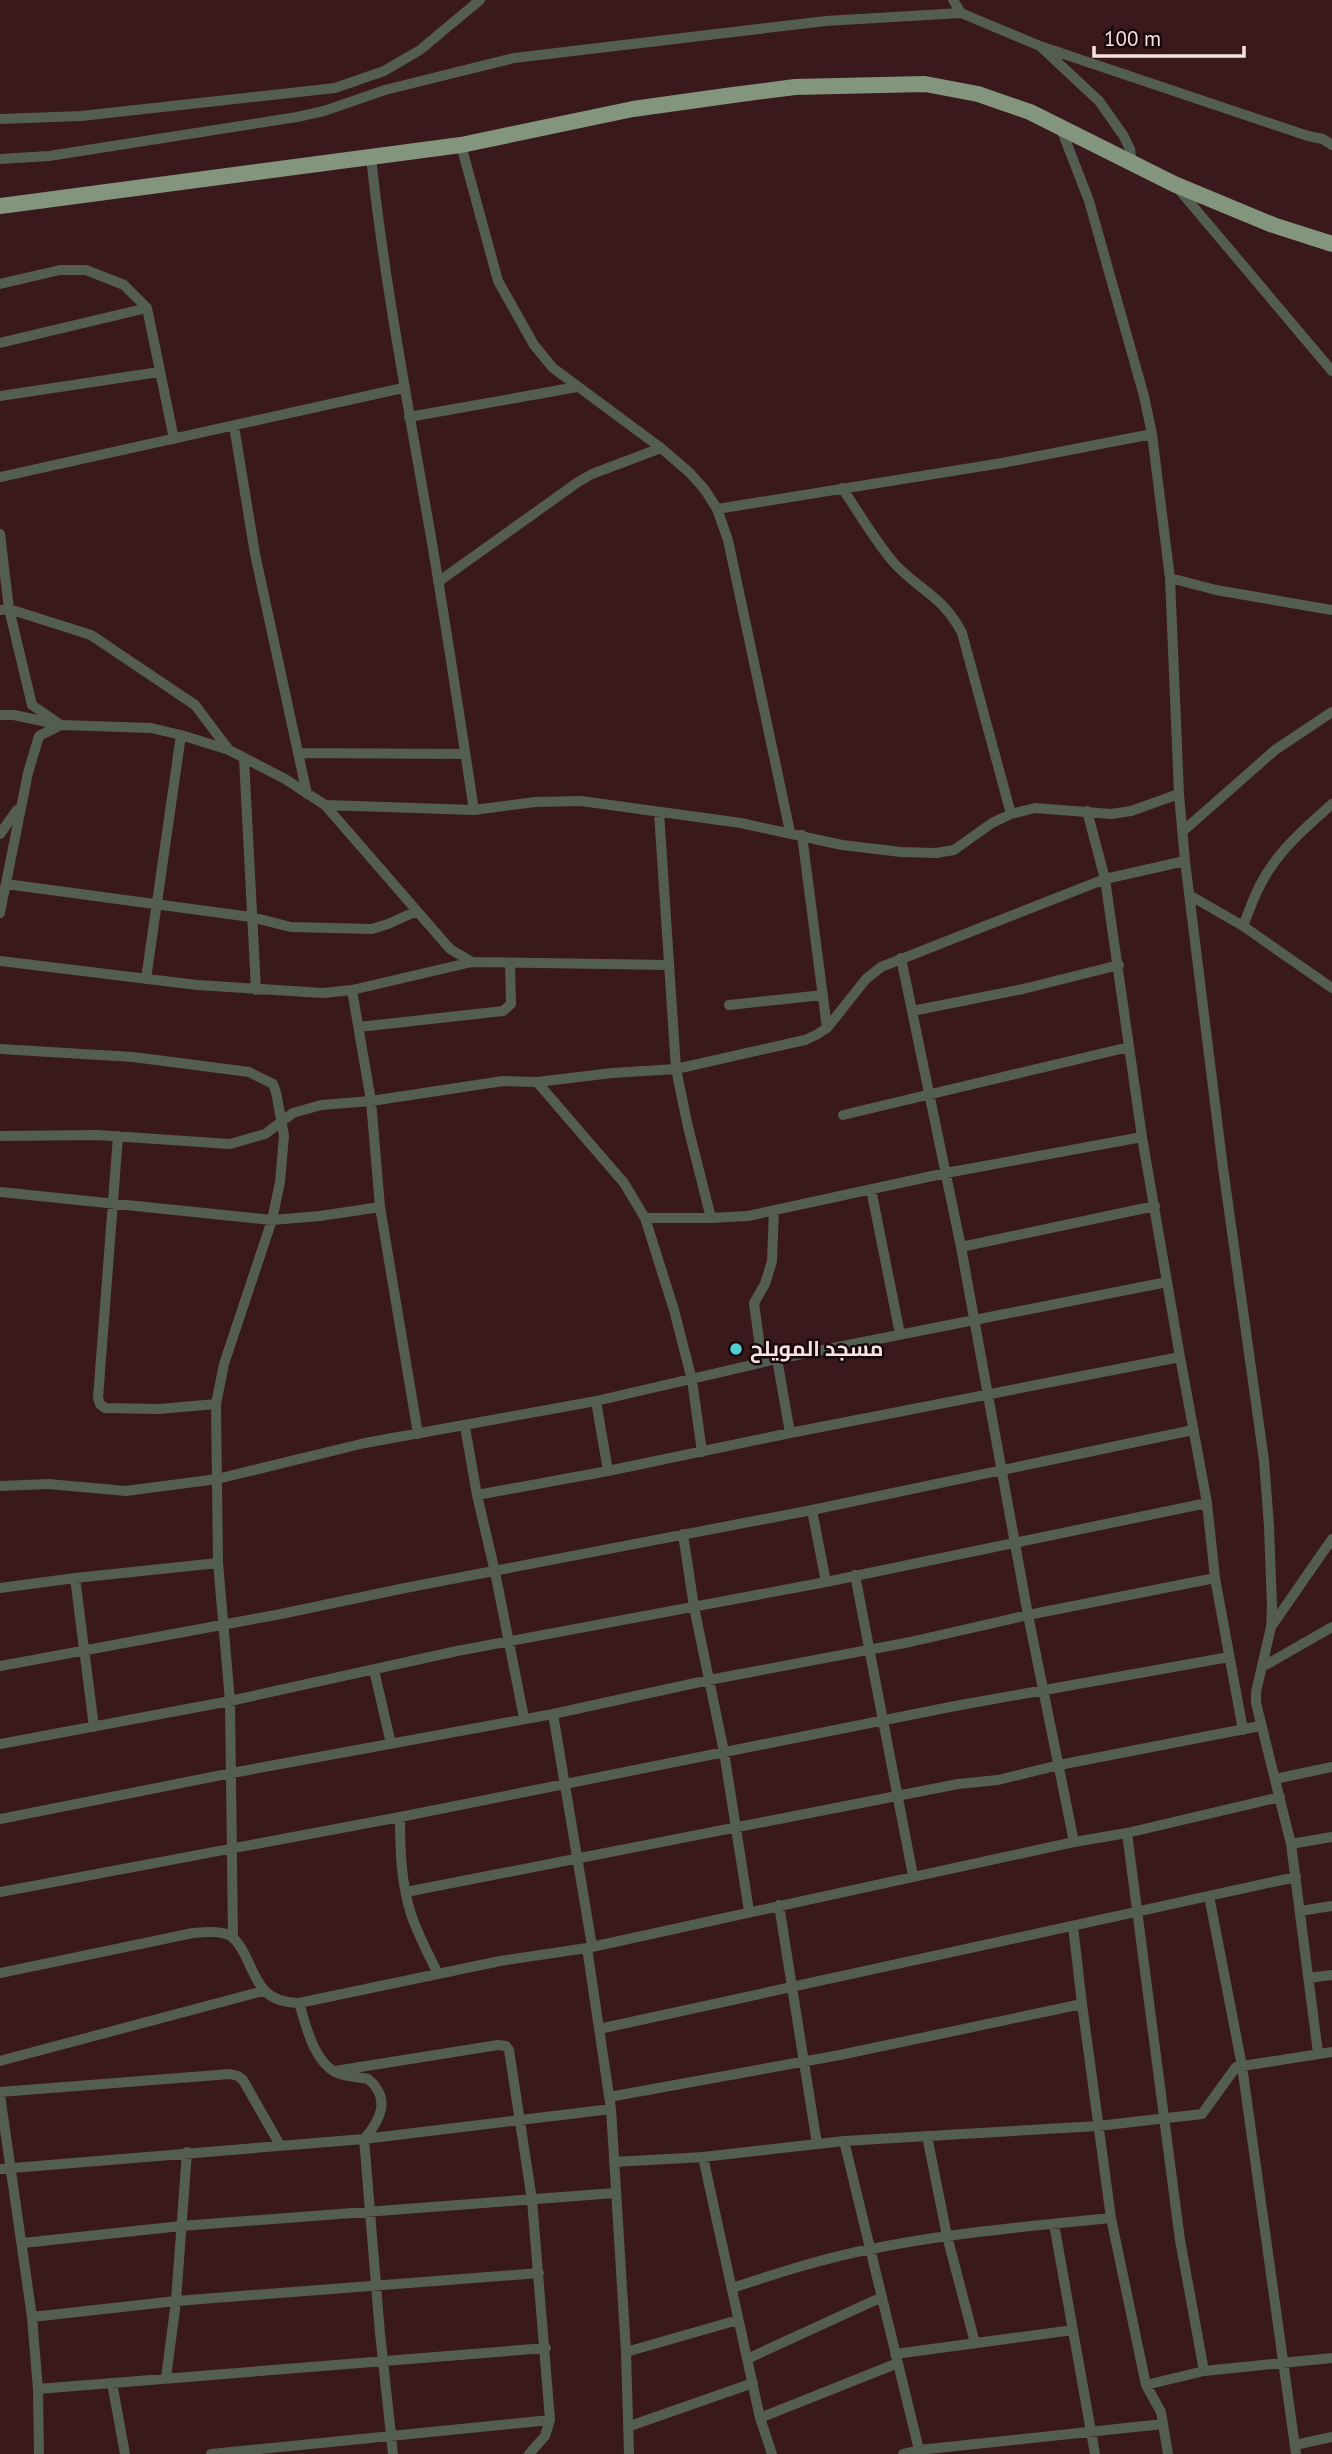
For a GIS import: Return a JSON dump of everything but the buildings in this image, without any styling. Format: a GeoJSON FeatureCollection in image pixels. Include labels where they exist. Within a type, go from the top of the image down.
{"type":"FeatureCollection","features":[{"type":"Feature","properties":{"kind":"main road"},"geometry":{"type":"LineString","coordinates":[[0,206],[461,145],[633,109],[796,87],[925,84],[978,94],[1030,112],[1174,184],[1273,225],[1332,244]]}},
{"type":"Feature","properties":{"kind":"street"},"geometry":{"type":"LineString","coordinates":[[0,119],[81,116],[335,88],[384,71],[420,50],[480,0]]}},
{"type":"Feature","properties":{"kind":"street"},"geometry":{"type":"LineString","coordinates":[[953,0],[961,13]]}},
{"type":"Feature","properties":{"kind":"street"},"geometry":{"type":"LineString","coordinates":[[0,159],[49,156],[297,117],[385,90],[514,58],[825,21],[961,13],[1040,46],[1308,136],[1329,140]]}},
{"type":"Feature","properties":{"kind":"street"},"geometry":{"type":"LineString","coordinates":[[1040,46],[1099,101],[1123,135],[1130,149],[1132,164]]}},
{"type":"Feature","properties":{"kind":"street"},"geometry":{"type":"LineString","coordinates":[[335,88],[340,106]]}},
{"type":"Feature","properties":{"kind":"street"},"geometry":{"type":"LineString","coordinates":[[1060,126],[1089,201],[1152,433],[1170,578],[1178,794],[1185,860],[1223,1168],[1264,1460],[1269,1526],[1271,1627],[1256,1703],[1291,1844],[1318,2053]]}},
{"type":"Feature","properties":{"kind":"street"},"geometry":{"type":"LineString","coordinates":[[461,145],[498,281],[534,345],[552,368],[661,448],[690,473],[717,509],[728,540],[790,832]]}},
{"type":"Feature","properties":{"kind":"street"},"geometry":{"type":"LineString","coordinates":[[371,157],[381,248],[403,388],[438,582],[474,810]]}},
{"type":"Feature","properties":{"kind":"street"},"geometry":{"type":"LineString","coordinates":[[1174,184],[1332,372]]}},
{"type":"Feature","properties":{"kind":"street"},"geometry":{"type":"LineString","coordinates":[[0,284],[60,271],[86,270],[124,285],[147,308],[174,439]]}},
{"type":"Feature","properties":{"kind":"street"},"geometry":{"type":"LineString","coordinates":[[0,343],[147,308]]}},
{"type":"Feature","properties":{"kind":"street"},"geometry":{"type":"LineString","coordinates":[[0,396],[159,372]]}},
{"type":"Feature","properties":{"kind":"street"},"geometry":{"type":"LineString","coordinates":[[409,418],[577,387]]}},
{"type":"Feature","properties":{"kind":"street"},"geometry":{"type":"LineString","coordinates":[[0,477],[403,388]]}},
{"type":"Feature","properties":{"kind":"street"},"geometry":{"type":"LineString","coordinates":[[234,426],[255,554],[307,793]]}},
{"type":"Feature","properties":{"kind":"street"},"geometry":{"type":"LineString","coordinates":[[717,509],[1002,463],[1152,433]]}},
{"type":"Feature","properties":{"kind":"street"},"geometry":{"type":"LineString","coordinates":[[438,582],[578,482],[661,448]]}},
{"type":"Feature","properties":{"kind":"street"},"geometry":{"type":"LineString","coordinates":[[842,488],[895,564],[945,605],[962,633],[1011,814]]}},
{"type":"Feature","properties":{"kind":"street"},"geometry":{"type":"LineString","coordinates":[[0,534],[4,603],[32,705],[61,725]]}},
{"type":"Feature","properties":{"kind":"street"},"geometry":{"type":"LineString","coordinates":[[1170,578],[1216,590],[1332,610]]}},
{"type":"Feature","properties":{"kind":"street"},"geometry":{"type":"LineString","coordinates":[[4,603],[91,635],[195,705],[229,750]]}},
{"type":"Feature","properties":{"kind":"street"},"geometry":{"type":"LineString","coordinates":[[1182,832],[1275,750],[1332,712]]}},
{"type":"Feature","properties":{"kind":"street"},"geometry":{"type":"LineString","coordinates":[[0,715],[15,715],[61,725],[151,729],[181,735],[229,750],[285,779],[324,805],[450,949],[472,962]]}},
{"type":"Feature","properties":{"kind":"street"},"geometry":{"type":"LineString","coordinates":[[0,913],[21,805],[39,736],[61,725]]}},
{"type":"Feature","properties":{"kind":"street"},"geometry":{"type":"LineString","coordinates":[[146,979],[181,735]]}},
{"type":"Feature","properties":{"kind":"street"},"geometry":{"type":"LineString","coordinates":[[298,753],[465,754]]}},
{"type":"Feature","properties":{"kind":"street"},"geometry":{"type":"LineString","coordinates":[[244,758],[256,990]]}},
{"type":"Feature","properties":{"kind":"street"},"geometry":{"type":"LineString","coordinates":[[324,805],[474,810],[536,802],[581,801],[790,832],[842,845],[936,853],[954,850],[992,823],[1011,814],[1035,808],[1111,814],[1131,811],[1178,794]]}},
{"type":"Feature","properties":{"kind":"street"},"geometry":{"type":"LineString","coordinates":[[1243,926],[1255,895],[1272,865],[1332,804]]}},
{"type":"Feature","properties":{"kind":"street"},"geometry":{"type":"LineString","coordinates":[[0,834],[21,805]]}},
{"type":"Feature","properties":{"kind":"street"},"geometry":{"type":"LineString","coordinates":[[659,811],[676,1069],[711,1218]]}},
{"type":"Feature","properties":{"kind":"street"},"geometry":{"type":"LineString","coordinates":[[1087,811],[1105,879],[1142,1137],[1207,1503],[1216,1578],[1243,1730]]}},
{"type":"Feature","properties":{"kind":"street"},"geometry":{"type":"LineString","coordinates":[[802,835],[827,1028]]}},
{"type":"Feature","properties":{"kind":"street"},"geometry":{"type":"LineString","coordinates":[[0,1136],[118,1136],[230,1144],[265,1134],[302,1109],[503,1081],[537,1082],[676,1069],[805,1040],[827,1028],[866,979],[881,967],[1105,879],[1185,860]]}},
{"type":"Feature","properties":{"kind":"street"},"geometry":{"type":"LineString","coordinates":[[6,884],[251,917],[291,927],[372,929],[417,911]]}},
{"type":"Feature","properties":{"kind":"street"},"geometry":{"type":"LineString","coordinates":[[1191,895],[1243,926],[1332,988]]}},
{"type":"Feature","properties":{"kind":"street"},"geometry":{"type":"LineString","coordinates":[[901,958],[961,1247],[1028,1615],[1074,1842]]}},
{"type":"Feature","properties":{"kind":"street"},"geometry":{"type":"LineString","coordinates":[[0,961],[256,990],[323,993],[352,990],[472,962],[668,965]]}},
{"type":"Feature","properties":{"kind":"street"},"geometry":{"type":"LineString","coordinates":[[359,1027],[503,1012],[511,1004],[510,963]]}},
{"type":"Feature","properties":{"kind":"street"},"geometry":{"type":"LineString","coordinates":[[912,1011],[1023,989],[1119,965]]}},
{"type":"Feature","properties":{"kind":"street"},"geometry":{"type":"LineString","coordinates":[[352,990],[371,1101],[380,1207],[418,1434]]}},
{"type":"Feature","properties":{"kind":"street"},"geometry":{"type":"LineString","coordinates":[[729,1005],[823,995]]}},
{"type":"Feature","properties":{"kind":"street"},"geometry":{"type":"LineString","coordinates":[[843,1115],[1129,1047]]}},
{"type":"Feature","properties":{"kind":"street"},"geometry":{"type":"LineString","coordinates":[[0,1049],[133,1057],[249,1072],[273,1084],[282,1121],[283,1150],[272,1220],[224,1364],[216,1404],[218,1563],[230,1702],[233,1938]]}},
{"type":"Feature","properties":{"kind":"street"},"geometry":{"type":"LineString","coordinates":[[537,1082],[624,1183],[645,1217],[692,1380],[702,1452]]}},
{"type":"Feature","properties":{"kind":"street"},"geometry":{"type":"LineString","coordinates":[[118,1136],[98,1398],[100,1404],[105,1408],[159,1409],[216,1404]]}},
{"type":"Feature","properties":{"kind":"street"},"geometry":{"type":"LineString","coordinates":[[645,1217],[748,1216],[946,1173],[1142,1137]]}},
{"type":"Feature","properties":{"kind":"street"},"geometry":{"type":"LineString","coordinates":[[871,1189],[900,1334]]}},
{"type":"Feature","properties":{"kind":"street"},"geometry":{"type":"LineString","coordinates":[[0,1192],[272,1220],[380,1207]]}},
{"type":"Feature","properties":{"kind":"street"},"geometry":{"type":"LineString","coordinates":[[961,1247],[1155,1206]]}},
{"type":"Feature","properties":{"kind":"street"},"geometry":{"type":"LineString","coordinates":[[762,1362],[754,1303],[765,1284],[772,1261],[774,1210]]}},
{"type":"Feature","properties":{"kind":"street"},"geometry":{"type":"LineString","coordinates":[[0,1486],[48,1484],[126,1491],[217,1479],[365,1443],[465,1427],[596,1401],[776,1359],[1167,1282]]}},
{"type":"Feature","properties":{"kind":"street"},"geometry":{"type":"LineString","coordinates":[[477,1495],[1180,1357]]}},
{"type":"Feature","properties":{"kind":"street"},"geometry":{"type":"LineString","coordinates":[[776,1359],[790,1433]]}},
{"type":"Feature","properties":{"kind":"street"},"geometry":{"type":"LineString","coordinates":[[596,1401],[608,1471]]}},
{"type":"Feature","properties":{"kind":"street"},"geometry":{"type":"LineString","coordinates":[[465,1427],[524,1718]]}},
{"type":"Feature","properties":{"kind":"street"},"geometry":{"type":"LineString","coordinates":[[0,1666],[812,1510],[1193,1430]]}},
{"type":"Feature","properties":{"kind":"street"},"geometry":{"type":"LineString","coordinates":[[0,1744],[230,1702],[457,1651],[826,1582],[1207,1503]]}},
{"type":"Feature","properties":{"kind":"street"},"geometry":{"type":"LineString","coordinates":[[812,1510],[826,1582]]}},
{"type":"Feature","properties":{"kind":"street"},"geometry":{"type":"LineString","coordinates":[[683,1534],[694,1607],[724,1752],[749,1911]]}},
{"type":"Feature","properties":{"kind":"street"},"geometry":{"type":"LineString","coordinates":[[1271,1627],[1332,1539]]}},
{"type":"Feature","properties":{"kind":"street"},"geometry":{"type":"LineString","coordinates":[[0,1588],[218,1563]]}},
{"type":"Feature","properties":{"kind":"street"},"geometry":{"type":"LineString","coordinates":[[855,1575],[912,1876]]}},
{"type":"Feature","properties":{"kind":"street"},"geometry":{"type":"LineString","coordinates":[[75,1578],[94,1727]]}},
{"type":"Feature","properties":{"kind":"street"},"geometry":{"type":"LineString","coordinates":[[0,1819],[553,1714],[1216,1578]]}},
{"type":"Feature","properties":{"kind":"street"},"geometry":{"type":"LineString","coordinates":[[1262,1667],[1332,1627]]}},
{"type":"Feature","properties":{"kind":"street"},"geometry":{"type":"LineString","coordinates":[[0,1892],[400,1817],[1043,1690],[1229,1657]]}},
{"type":"Feature","properties":{"kind":"street"},"geometry":{"type":"LineString","coordinates":[[374,1670],[391,1744]]}},
{"type":"Feature","properties":{"kind":"street"},"geometry":{"type":"LineString","coordinates":[[553,1714],[578,1857],[611,2109],[626,2352],[629,2454]]}},
{"type":"Feature","properties":{"kind":"street"},"geometry":{"type":"LineString","coordinates":[[406,1892],[958,1784],[998,1780],[1059,1765],[1260,1726]]}},
{"type":"Feature","properties":{"kind":"street"},"geometry":{"type":"LineString","coordinates":[[1275,1779],[1332,1767]]}},
{"type":"Feature","properties":{"kind":"street"},"geometry":{"type":"LineString","coordinates":[[0,1973],[193,1933],[211,1932],[233,1938],[242,1949],[263,1991],[274,1999],[299,2003],[500,1961],[590,1947],[912,1876],[1127,1833],[1280,1797]]}},
{"type":"Feature","properties":{"kind":"street"},"geometry":{"type":"LineString","coordinates":[[400,1817],[401,1856],[411,1914],[438,1974]]}},
{"type":"Feature","properties":{"kind":"street"},"geometry":{"type":"LineString","coordinates":[[1127,1833],[1163,2118],[1186,2280],[1203,2371]]}},
{"type":"Feature","properties":{"kind":"street"},"geometry":{"type":"LineString","coordinates":[[1291,1844],[1332,1837]]}},
{"type":"Feature","properties":{"kind":"street"},"geometry":{"type":"LineString","coordinates":[[599,2029],[1296,1877]]}},
{"type":"Feature","properties":{"kind":"street"},"geometry":{"type":"LineString","coordinates":[[1209,1896],[1241,2066],[1296,2449],[1332,2437]]}},
{"type":"Feature","properties":{"kind":"street"},"geometry":{"type":"LineString","coordinates":[[779,1905],[817,2144]]}},
{"type":"Feature","properties":{"kind":"street"},"geometry":{"type":"LineString","coordinates":[[1300,1911],[1332,1906]]}},
{"type":"Feature","properties":{"kind":"street"},"geometry":{"type":"LineString","coordinates":[[1073,1926],[1111,2218],[1146,2385],[1158,2405],[1168,2454]]}},
{"type":"Feature","properties":{"kind":"street"},"geometry":{"type":"LineString","coordinates":[[1308,1978],[1332,1975]]}},
{"type":"Feature","properties":{"kind":"street"},"geometry":{"type":"LineString","coordinates":[[0,2061],[263,1991]]}},
{"type":"Feature","properties":{"kind":"street"},"geometry":{"type":"LineString","coordinates":[[299,2003],[316,2049],[328,2066],[335,2071],[368,2078],[378,2091],[381,2112],[377,2124],[364,2138],[389,2437],[393,2454]]}},
{"type":"Feature","properties":{"kind":"street"},"geometry":{"type":"LineString","coordinates":[[609,2097],[805,2062],[1082,2004]]}},
{"type":"Feature","properties":{"kind":"street"},"geometry":{"type":"LineString","coordinates":[[335,2071],[506,2046],[510,2054],[532,2200],[546,2348],[550,2420],[545,2436],[530,2454]]}},
{"type":"Feature","properties":{"kind":"street"},"geometry":{"type":"LineString","coordinates":[[614,2162],[703,2157],[844,2141],[1098,2126],[1205,2112],[1233,2070],[1241,2066],[1332,2052]]}},
{"type":"Feature","properties":{"kind":"street"},"geometry":{"type":"LineString","coordinates":[[39,2454],[38,2389],[32,2318],[23,2243],[5,2168],[0,2094],[230,2074],[238,2076],[247,2086],[280,2145]]}},
{"type":"Feature","properties":{"kind":"street"},"geometry":{"type":"LineString","coordinates":[[5,2168],[364,2138],[611,2109]]}},
{"type":"Feature","properties":{"kind":"street"},"geometry":{"type":"LineString","coordinates":[[927,2136],[947,2236],[975,2343]]}},
{"type":"Feature","properties":{"kind":"street"},"geometry":{"type":"LineString","coordinates":[[844,2141],[919,2450]]}},
{"type":"Feature","properties":{"kind":"street"},"geometry":{"type":"LineString","coordinates":[[166,2378],[176,2301],[187,2152]]}},
{"type":"Feature","properties":{"kind":"street"},"geometry":{"type":"LineString","coordinates":[[703,2157],[760,2418],[772,2454]]}},
{"type":"Feature","properties":{"kind":"street"},"geometry":{"type":"LineString","coordinates":[[23,2243],[181,2226],[615,2193]]}},
{"type":"Feature","properties":{"kind":"street"},"geometry":{"type":"LineString","coordinates":[[732,2288],[809,2264],[870,2249],[947,2236],[1111,2218]]}},
{"type":"Feature","properties":{"kind":"street"},"geometry":{"type":"LineString","coordinates":[[1054,2224],[1095,2454]]}},
{"type":"Feature","properties":{"kind":"street"},"geometry":{"type":"LineString","coordinates":[[32,2318],[176,2301],[539,2273]]}},
{"type":"Feature","properties":{"kind":"street"},"geometry":{"type":"LineString","coordinates":[[747,2359],[882,2297]]}},
{"type":"Feature","properties":{"kind":"street"},"geometry":{"type":"LineString","coordinates":[[626,2352],[738,2320]]}},
{"type":"Feature","properties":{"kind":"street"},"geometry":{"type":"LineString","coordinates":[[760,2418],[896,2359],[975,2343],[1073,2330]]}},
{"type":"Feature","properties":{"kind":"street"},"geometry":{"type":"LineString","coordinates":[[38,2389],[546,2348]]}},
{"type":"Feature","properties":{"kind":"street"},"geometry":{"type":"LineString","coordinates":[[1146,2385],[1203,2371],[1332,2358]]}},
{"type":"Feature","properties":{"kind":"street"},"geometry":{"type":"LineString","coordinates":[[112,2383],[125,2454]]}},
{"type":"Feature","properties":{"kind":"street"},"geometry":{"type":"LineString","coordinates":[[629,2427],[752,2383]]}},
{"type":"Feature","properties":{"kind":"street"},"geometry":{"type":"LineString","coordinates":[[211,2454],[550,2420]]}},
{"type":"Feature","properties":{"kind":"street"},"geometry":{"type":"LineString","coordinates":[[903,2454],[919,2450],[1163,2424]]}},
{"type":"Feature","properties":{"kind":"place","name":"مسجد المويلح"},"geometry":{"type":"Point","coordinates":[736,1349]}}]}
